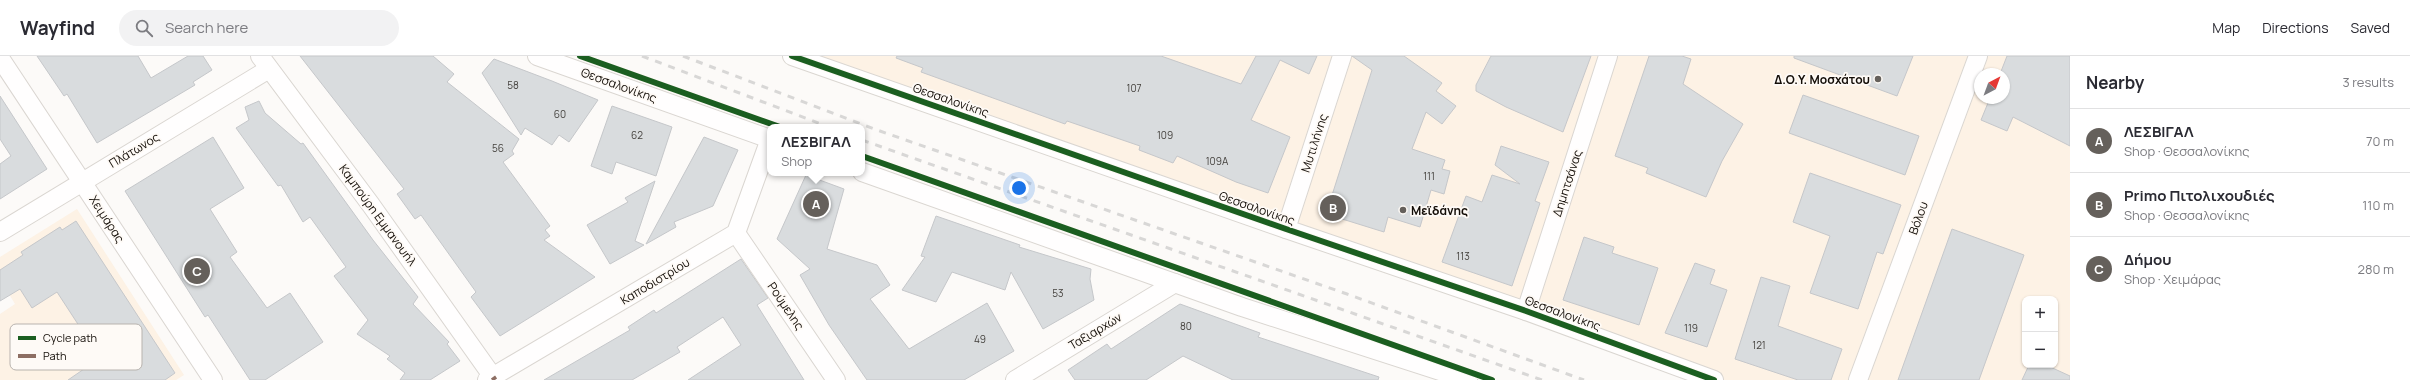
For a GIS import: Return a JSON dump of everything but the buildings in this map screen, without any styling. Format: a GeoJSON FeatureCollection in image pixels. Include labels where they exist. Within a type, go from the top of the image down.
{"type":"FeatureCollection","features":[{"type":"Feature","properties":{"kind":"street","name":"Θεσσαλονίκης"},"geometry":{"type":"LineString","coordinates":[[537,56],[767,138]]}},
{"type":"Feature","properties":{"kind":"street","name":"Θεσσαλονίκης"},"geometry":{"type":"LineString","coordinates":[[792,56],[1286,230],[1526,311],[1714,380]]}},
{"type":"Feature","properties":{"kind":"street","name":"Μυτιλήνης"},"geometry":{"type":"LineString","coordinates":[[1286,230],[1342,56]]}},
{"type":"Feature","properties":{"kind":"street","name":"Δημητσάνας"},"geometry":{"type":"LineString","coordinates":[[1526,311],[1608,56]]}},
{"type":"Feature","properties":{"kind":"street","name":"Βόλου"},"geometry":{"type":"LineString","coordinates":[[1858,380],[1978,56]]}},
{"type":"Feature","properties":{"kind":"street","name":"Χειμάρας"},"geometry":{"type":"LineString","coordinates":[[0,58],[83,181],[213,380]]}},
{"type":"Feature","properties":{"kind":"street","name":"Πλάτωνος"},"geometry":{"type":"LineString","coordinates":[[0,232],[83,181],[264,62]]}},
{"type":"Feature","properties":{"kind":"street","name":"Καμπούρη Εμμανουήλ"},"geometry":{"type":"LineString","coordinates":[[264,62],[371,205],[490,378]]}},
{"type":"Feature","properties":{"kind":"street"},"geometry":{"type":"LineString","coordinates":[[736,233],[767,147]]}},
{"type":"Feature","properties":{"kind":"street"},"geometry":{"type":"LineString","coordinates":[[865,173],[1242,307],[1457,378]]}},
{"type":"Feature","properties":{"kind":"street","name":"Καποδιστρίου"},"geometry":{"type":"LineString","coordinates":[[490,378],[736,233]]}},
{"type":"Feature","properties":{"kind":"street","name":"Ρούμελης"},"geometry":{"type":"LineString","coordinates":[[736,233],[836,380]]}},
{"type":"Feature","properties":{"kind":"street","name":"Ταξιαρχών"},"geometry":{"type":"LineString","coordinates":[[1014,380],[1175,283]]}},
{"type":"Feature","properties":{"kind":"shaded area"},"geometry":{"type":"Polygon","coordinates":[[[813,56],[2070,56],[2070,380],[1712,380],[813,56]]]}},
{"type":"Feature","properties":{"kind":"shaded area"},"geometry":{"type":"Polygon","coordinates":[[[77,209],[184,375],[176,380],[0,380],[0,314],[15,304],[0,279],[0,257],[77,209]]]}},
{"type":"Feature","properties":{"kind":"railway"},"geometry":{"type":"LineString","coordinates":[[642,56],[821,124]]}},
{"type":"Feature","properties":{"kind":"railway"},"geometry":{"type":"LineString","coordinates":[[683,56],[861,124]]}},
{"type":"Feature","properties":{"kind":"railway"},"geometry":{"type":"LineString","coordinates":[[865,125],[1347,294],[1584,380]]}},
{"type":"Feature","properties":{"kind":"railway"},"geometry":{"type":"LineString","coordinates":[[865,141],[1542,380]]}},
{"type":"Feature","properties":{"kind":"cycle path"},"geometry":{"type":"LineString","coordinates":[[580,56],[772,124]]}},
{"type":"Feature","properties":{"kind":"cycle path"},"geometry":{"type":"LineString","coordinates":[[792,56],[1286,229],[1526,311],[1714,380]]}},
{"type":"Feature","properties":{"kind":"cycle path"},"geometry":{"type":"LineString","coordinates":[[865,157],[1492,380]]}},
{"type":"Feature","properties":{"kind":"place","name":"Δ.Ο.Υ. Μοσχάτου"},"geometry":{"type":"Point","coordinates":[1878,79]}},
{"type":"Feature","properties":{"kind":"place","name":"ΛΕΣΒΙΓΑΛ"},"geometry":{"type":"Point","coordinates":[816,204]}},
{"type":"Feature","properties":{"kind":"place","name":"Primo Πιτολιχουδιές"},"geometry":{"type":"Point","coordinates":[1333,208]}},
{"type":"Feature","properties":{"kind":"place","name":"Μεϊδάνης"},"geometry":{"type":"Point","coordinates":[1403,210]}},
{"type":"Feature","properties":{"kind":"place","name":"Δήμου"},"geometry":{"type":"Point","coordinates":[197,271]}}]}
